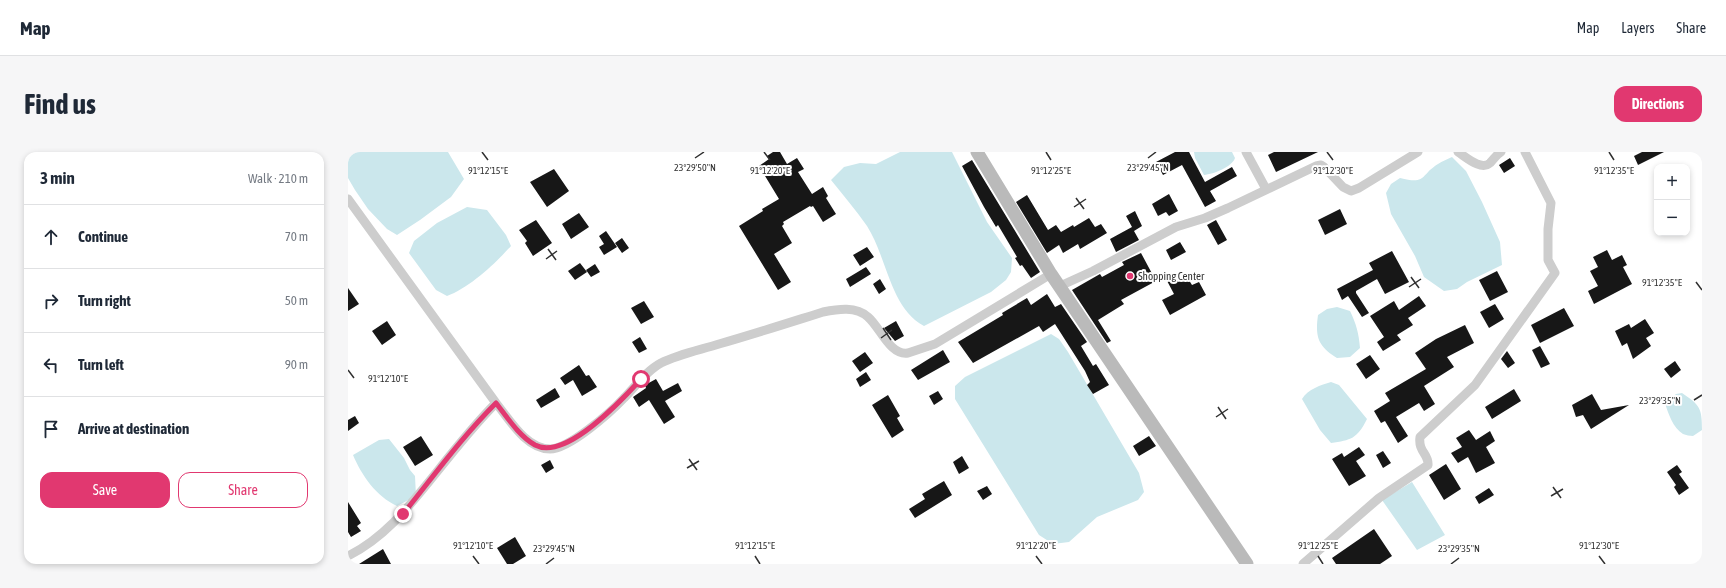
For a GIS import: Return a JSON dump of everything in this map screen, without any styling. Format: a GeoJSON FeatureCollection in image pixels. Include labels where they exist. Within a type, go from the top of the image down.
{"type":"FeatureCollection","features":[{"type":"Feature","properties":{"kind":"street"},"geometry":{"type":"LineString","coordinates":[[977,152],[1051,274],[1246,564]]}},
{"type":"Feature","properties":{"kind":"street"},"geometry":{"type":"LineString","coordinates":[[1246,152],[1266,188]]}},
{"type":"Feature","properties":{"kind":"street"},"geometry":{"type":"LineString","coordinates":[[1060,286],[1093,272],[1176,227],[1222,210],[1266,188],[1316,166],[1321,165],[1336,178],[1343,187],[1351,191],[1359,188],[1418,152]]}},
{"type":"Feature","properties":{"kind":"street"},"geometry":{"type":"LineString","coordinates":[[1458,152],[1480,166],[1486,166],[1501,152]]}},
{"type":"Feature","properties":{"kind":"street"},"geometry":{"type":"LineString","coordinates":[[1303,564],[1379,498],[1428,465],[1429,461],[1420,447],[1420,437],[1475,385],[1556,273],[1548,260],[1548,229],[1551,203],[1525,152]]}},
{"type":"Feature","properties":{"kind":"street"},"geometry":{"type":"LineString","coordinates":[[348,199],[496,403],[528,440],[536,446],[551,449],[576,438],[622,400],[649,371],[661,363],[678,357],[823,312],[842,308],[856,311],[868,316],[895,350],[903,354],[908,353],[935,344],[1051,274]]}},
{"type":"Feature","properties":{"kind":"street"},"geometry":{"type":"LineString","coordinates":[[348,556],[378,538],[403,514],[469,432],[496,403]]}},
{"type":"Feature","properties":{"kind":"water"},"geometry":{"type":"Polygon","coordinates":[[[348,152],[448,152],[464,179],[451,197],[397,235],[387,229],[368,209],[355,190],[348,178],[348,152]]]}},
{"type":"Feature","properties":{"kind":"water"},"geometry":{"type":"Polygon","coordinates":[[[900,152],[952,152],[987,222],[1012,258],[1011,272],[1006,280],[991,292],[924,326],[913,318],[896,295],[874,238],[854,208],[831,180],[844,167],[860,163],[876,164],[900,152]]]}},
{"type":"Feature","properties":{"kind":"water"},"geometry":{"type":"Polygon","coordinates":[[[1194,152],[1232,152],[1235,158],[1222,170],[1204,175],[1195,158],[1194,152]]]}},
{"type":"Feature","properties":{"kind":"water"},"geometry":{"type":"Polygon","coordinates":[[[1452,157],[1466,171],[1482,202],[1500,242],[1502,265],[1467,282],[1457,289],[1444,291],[1424,277],[1415,256],[1391,214],[1386,193],[1391,184],[1400,178],[1419,180],[1432,168],[1452,157]]]}},
{"type":"Feature","properties":{"kind":"water"},"geometry":{"type":"Polygon","coordinates":[[[467,207],[487,210],[506,235],[511,246],[481,275],[464,287],[447,296],[436,290],[409,253],[414,241],[437,223],[467,207]]]}},
{"type":"Feature","properties":{"kind":"water"},"geometry":{"type":"Polygon","coordinates":[[[1337,307],[1350,311],[1357,329],[1360,348],[1350,357],[1337,358],[1322,345],[1319,340],[1317,329],[1318,315],[1327,309],[1337,307]]]}},
{"type":"Feature","properties":{"kind":"water"},"geometry":{"type":"Polygon","coordinates":[[[1051,334],[1059,339],[1068,352],[1139,473],[1144,492],[1138,500],[1097,517],[1069,542],[1053,544],[1039,535],[955,399],[955,386],[965,377],[1051,334]]]}},
{"type":"Feature","properties":{"kind":"water"},"geometry":{"type":"Polygon","coordinates":[[[1331,382],[1339,385],[1367,419],[1360,431],[1353,437],[1344,441],[1331,443],[1320,430],[1302,399],[1311,390],[1331,382]]]}},
{"type":"Feature","properties":{"kind":"water"},"geometry":{"type":"Polygon","coordinates":[[[1682,393],[1693,401],[1699,408],[1702,430],[1693,436],[1683,434],[1676,428],[1669,416],[1665,403],[1676,394],[1682,393]]]}},
{"type":"Feature","properties":{"kind":"water"},"geometry":{"type":"Polygon","coordinates":[[[389,439],[404,458],[415,476],[416,496],[397,506],[389,502],[370,485],[353,455],[379,440],[389,439]]]}},
{"type":"Feature","properties":{"kind":"water"},"geometry":{"type":"Polygon","coordinates":[[[1412,482],[1445,535],[1417,550],[1382,500],[1412,482]]]}},
{"type":"Feature","properties":{"kind":"building"},"geometry":{"type":"Polygon","coordinates":[[[773,152],[780,152],[787,164],[797,158],[804,169],[798,172],[812,194],[823,187],[828,196],[826,198],[836,214],[823,222],[813,206],[810,206],[783,222],[784,224],[782,226],[792,243],[774,254],[791,282],[778,290],[739,226],[763,211],[762,209],[779,199],[759,166],[769,159],[767,156],[773,152]]]}},
{"type":"Feature","properties":{"kind":"building"},"geometry":{"type":"Polygon","coordinates":[[[1175,152],[1189,152],[1205,182],[1232,167],[1237,176],[1210,191],[1216,201],[1205,207],[1182,165],[1163,175],[1156,162],[1175,152]]]}},
{"type":"Feature","properties":{"kind":"building"},"geometry":{"type":"Polygon","coordinates":[[[1274,152],[1318,152],[1276,172],[1268,155],[1274,152]]]}},
{"type":"Feature","properties":{"kind":"building"},"geometry":{"type":"Polygon","coordinates":[[[1642,152],[1664,152],[1638,165],[1634,156],[1642,152]]]}},
{"type":"Feature","properties":{"kind":"building"},"geometry":{"type":"Polygon","coordinates":[[[1510,158],[1515,166],[1504,173],[1499,165],[1510,158]]]}},
{"type":"Feature","properties":{"kind":"building"},"geometry":{"type":"Polygon","coordinates":[[[972,160],[1040,272],[1031,278],[1015,258],[1017,257],[998,225],[996,227],[962,166],[972,160]]]}},
{"type":"Feature","properties":{"kind":"building"},"geometry":{"type":"Polygon","coordinates":[[[554,169],[569,191],[547,207],[530,182],[554,169]]]}},
{"type":"Feature","properties":{"kind":"building"},"geometry":{"type":"Polygon","coordinates":[[[1169,194],[1178,211],[1169,216],[1166,212],[1158,216],[1152,204],[1169,194]]]}},
{"type":"Feature","properties":{"kind":"building"},"geometry":{"type":"Polygon","coordinates":[[[1027,195],[1048,230],[1056,225],[1061,232],[1073,225],[1074,227],[1089,218],[1095,227],[1101,224],[1107,233],[1080,249],[1078,244],[1063,253],[1059,245],[1047,253],[1016,202],[1027,195]]]}},
{"type":"Feature","properties":{"kind":"building"},"geometry":{"type":"Polygon","coordinates":[[[1340,209],[1347,224],[1325,235],[1318,220],[1340,209]]]}},
{"type":"Feature","properties":{"kind":"building"},"geometry":{"type":"Polygon","coordinates":[[[1135,211],[1142,226],[1134,231],[1139,240],[1116,252],[1110,239],[1132,227],[1126,216],[1135,211]]]}},
{"type":"Feature","properties":{"kind":"building"},"geometry":{"type":"Polygon","coordinates":[[[579,213],[589,227],[571,239],[562,224],[579,213]]]}},
{"type":"Feature","properties":{"kind":"building"},"geometry":{"type":"Polygon","coordinates":[[[536,220],[552,243],[533,256],[525,243],[527,241],[519,230],[536,220]]]}},
{"type":"Feature","properties":{"kind":"building"},"geometry":{"type":"Polygon","coordinates":[[[1216,220],[1227,240],[1218,245],[1207,225],[1216,220]]]}},
{"type":"Feature","properties":{"kind":"building"},"geometry":{"type":"Polygon","coordinates":[[[606,231],[617,247],[604,255],[599,247],[604,244],[599,236],[606,231]]]}},
{"type":"Feature","properties":{"kind":"building"},"geometry":{"type":"Polygon","coordinates":[[[622,238],[629,248],[622,253],[615,243],[622,238]]]}},
{"type":"Feature","properties":{"kind":"building"},"geometry":{"type":"Polygon","coordinates":[[[1180,242],[1186,252],[1171,260],[1166,250],[1180,242]]]}},
{"type":"Feature","properties":{"kind":"building"},"geometry":{"type":"Polygon","coordinates":[[[867,247],[874,257],[860,266],[853,255],[867,247]]]}},
{"type":"Feature","properties":{"kind":"building"},"geometry":{"type":"Polygon","coordinates":[[[1607,250],[1612,260],[1622,255],[1627,265],[1623,267],[1632,284],[1594,304],[1588,291],[1598,286],[1590,271],[1598,267],[1593,257],[1607,250]]]}},
{"type":"Feature","properties":{"kind":"building"},"geometry":{"type":"Polygon","coordinates":[[[1392,251],[1409,282],[1385,294],[1377,279],[1356,291],[1369,313],[1362,317],[1348,296],[1342,300],[1337,289],[1373,270],[1369,263],[1392,251]]]}},
{"type":"Feature","properties":{"kind":"building"},"geometry":{"type":"Polygon","coordinates":[[[1141,253],[1156,281],[1121,300],[1124,304],[1098,320],[1111,341],[1107,343],[1072,290],[1100,274],[1102,277],[1124,265],[1122,262],[1141,253]]]}},
{"type":"Feature","properties":{"kind":"building"},"geometry":{"type":"Polygon","coordinates":[[[580,263],[587,272],[575,280],[568,271],[580,263]]]}},
{"type":"Feature","properties":{"kind":"building"},"geometry":{"type":"Polygon","coordinates":[[[595,264],[600,272],[591,277],[586,270],[595,264]]]}},
{"type":"Feature","properties":{"kind":"building"},"geometry":{"type":"Polygon","coordinates":[[[866,267],[871,274],[850,287],[846,279],[866,267]]]}},
{"type":"Feature","properties":{"kind":"building"},"geometry":{"type":"Polygon","coordinates":[[[1497,271],[1508,292],[1490,301],[1479,280],[1497,271]]]}},
{"type":"Feature","properties":{"kind":"building"},"geometry":{"type":"Polygon","coordinates":[[[1173,273],[1178,282],[1187,277],[1192,285],[1199,282],[1206,295],[1170,315],[1162,300],[1174,294],[1165,277],[1173,273]]]}},
{"type":"Feature","properties":{"kind":"building"},"geometry":{"type":"Polygon","coordinates":[[[880,279],[886,289],[879,294],[873,284],[880,279]]]}},
{"type":"Feature","properties":{"kind":"building"},"geometry":{"type":"Polygon","coordinates":[[[348,288],[359,304],[348,311],[348,288]]]}},
{"type":"Feature","properties":{"kind":"building"},"geometry":{"type":"Polygon","coordinates":[[[1047,294],[1055,307],[1061,304],[1087,342],[1081,346],[1093,366],[1096,364],[1109,385],[1093,394],[1087,385],[1090,382],[1085,371],[1055,324],[1043,332],[1039,326],[973,363],[958,342],[1003,315],[1002,313],[1027,298],[1031,305],[1047,294]]]}},
{"type":"Feature","properties":{"kind":"building"},"geometry":{"type":"Polygon","coordinates":[[[1419,296],[1426,306],[1408,318],[1413,325],[1397,335],[1401,340],[1383,351],[1377,342],[1384,337],[1370,316],[1394,301],[1399,310],[1419,296]]]}},
{"type":"Feature","properties":{"kind":"building"},"geometry":{"type":"Polygon","coordinates":[[[644,301],[654,317],[641,324],[631,308],[644,301]]]}},
{"type":"Feature","properties":{"kind":"building"},"geometry":{"type":"Polygon","coordinates":[[[1495,304],[1504,319],[1489,328],[1480,312],[1495,304]]]}},
{"type":"Feature","properties":{"kind":"building"},"geometry":{"type":"Polygon","coordinates":[[[1564,308],[1574,326],[1540,343],[1531,325],[1564,308]]]}},
{"type":"Feature","properties":{"kind":"building"},"geometry":{"type":"Polygon","coordinates":[[[1645,319],[1654,333],[1646,338],[1651,346],[1633,359],[1627,343],[1622,346],[1615,331],[1629,324],[1631,328],[1645,319]]]}},
{"type":"Feature","properties":{"kind":"building"},"geometry":{"type":"Polygon","coordinates":[[[387,321],[396,335],[382,345],[372,331],[387,321]]]}},
{"type":"Feature","properties":{"kind":"building"},"geometry":{"type":"Polygon","coordinates":[[[896,321],[904,336],[895,341],[884,328],[896,321]]]}},
{"type":"Feature","properties":{"kind":"building"},"geometry":{"type":"Polygon","coordinates":[[[1465,325],[1474,343],[1447,357],[1454,367],[1424,386],[1435,404],[1424,411],[1419,403],[1396,417],[1408,436],[1398,443],[1385,421],[1381,423],[1374,411],[1390,401],[1385,393],[1426,369],[1415,353],[1436,339],[1465,325]]]}},
{"type":"Feature","properties":{"kind":"building"},"geometry":{"type":"Polygon","coordinates":[[[640,337],[647,349],[639,353],[632,342],[640,337]]]}},
{"type":"Feature","properties":{"kind":"building"},"geometry":{"type":"Polygon","coordinates":[[[1540,346],[1550,364],[1541,368],[1532,350],[1540,346]]]}},
{"type":"Feature","properties":{"kind":"building"},"geometry":{"type":"Polygon","coordinates":[[[943,350],[950,362],[918,380],[911,370],[943,350]]]}},
{"type":"Feature","properties":{"kind":"building"},"geometry":{"type":"Polygon","coordinates":[[[1507,351],[1515,363],[1508,368],[1501,359],[1507,351]]]}},
{"type":"Feature","properties":{"kind":"building"},"geometry":{"type":"Polygon","coordinates":[[[865,352],[873,363],[860,372],[852,361],[865,352]]]}},
{"type":"Feature","properties":{"kind":"building"},"geometry":{"type":"Polygon","coordinates":[[[1370,355],[1380,369],[1366,379],[1356,364],[1370,355]]]}},
{"type":"Feature","properties":{"kind":"building"},"geometry":{"type":"Polygon","coordinates":[[[1675,361],[1681,370],[1671,378],[1664,369],[1675,361]]]}},
{"type":"Feature","properties":{"kind":"building"},"geometry":{"type":"Polygon","coordinates":[[[579,365],[586,376],[589,375],[597,387],[582,396],[573,380],[565,385],[560,378],[579,365]]]}},
{"type":"Feature","properties":{"kind":"building"},"geometry":{"type":"Polygon","coordinates":[[[866,372],[871,380],[860,387],[856,379],[866,372]]]}},
{"type":"Feature","properties":{"kind":"building"},"geometry":{"type":"Polygon","coordinates":[[[656,379],[663,391],[678,383],[682,391],[665,401],[675,417],[664,424],[649,400],[639,407],[633,397],[646,388],[645,385],[656,379]]]}},
{"type":"Feature","properties":{"kind":"building"},"geometry":{"type":"Polygon","coordinates":[[[555,388],[560,397],[541,408],[536,400],[555,388]]]}},
{"type":"Feature","properties":{"kind":"building"},"geometry":{"type":"Polygon","coordinates":[[[1514,389],[1521,401],[1492,419],[1485,407],[1514,389]]]}},
{"type":"Feature","properties":{"kind":"building"},"geometry":{"type":"Polygon","coordinates":[[[938,391],[943,399],[934,405],[929,396],[938,391]]]}},
{"type":"Feature","properties":{"kind":"building"},"geometry":{"type":"Polygon","coordinates":[[[1592,394],[1601,410],[1629,405],[1591,429],[1583,415],[1576,417],[1572,405],[1592,394]]]}},
{"type":"Feature","properties":{"kind":"building"},"geometry":{"type":"Polygon","coordinates":[[[888,395],[900,416],[897,418],[904,430],[892,438],[872,405],[888,395]]]}},
{"type":"Feature","properties":{"kind":"building"},"geometry":{"type":"Polygon","coordinates":[[[355,416],[359,423],[348,431],[348,420],[355,416]]]}},
{"type":"Feature","properties":{"kind":"building"},"geometry":{"type":"Polygon","coordinates":[[[1469,430],[1476,440],[1490,431],[1495,441],[1486,447],[1495,463],[1476,473],[1468,457],[1458,463],[1451,453],[1462,447],[1456,438],[1469,430]]]}},
{"type":"Feature","properties":{"kind":"building"},"geometry":{"type":"Polygon","coordinates":[[[421,436],[433,455],[415,466],[403,447],[421,436]]]}},
{"type":"Feature","properties":{"kind":"building"},"geometry":{"type":"Polygon","coordinates":[[[1149,436],[1156,446],[1139,456],[1133,446],[1149,436]]]}},
{"type":"Feature","properties":{"kind":"building"},"geometry":{"type":"Polygon","coordinates":[[[1359,447],[1365,455],[1356,461],[1366,476],[1349,486],[1332,459],[1342,453],[1344,457],[1359,447]]]}},
{"type":"Feature","properties":{"kind":"building"},"geometry":{"type":"Polygon","coordinates":[[[1383,451],[1391,463],[1383,468],[1376,455],[1383,451]]]}},
{"type":"Feature","properties":{"kind":"building"},"geometry":{"type":"Polygon","coordinates":[[[962,456],[969,468],[959,474],[953,462],[962,456]]]}},
{"type":"Feature","properties":{"kind":"building"},"geometry":{"type":"Polygon","coordinates":[[[550,460],[554,468],[546,473],[541,465],[550,460]]]}},
{"type":"Feature","properties":{"kind":"building"},"geometry":{"type":"Polygon","coordinates":[[[1446,464],[1461,489],[1444,500],[1429,475],[1446,464]]]}},
{"type":"Feature","properties":{"kind":"building"},"geometry":{"type":"Polygon","coordinates":[[[1677,465],[1682,472],[1679,474],[1689,488],[1679,495],[1674,487],[1676,485],[1667,472],[1677,465]]]}},
{"type":"Feature","properties":{"kind":"building"},"geometry":{"type":"Polygon","coordinates":[[[944,481],[952,495],[915,518],[909,509],[925,499],[922,494],[944,481]]]}},
{"type":"Feature","properties":{"kind":"building"},"geometry":{"type":"Polygon","coordinates":[[[987,486],[992,494],[983,500],[977,491],[987,486]]]}},
{"type":"Feature","properties":{"kind":"building"},"geometry":{"type":"Polygon","coordinates":[[[1489,488],[1494,495],[1479,504],[1475,497],[1489,488]]]}},
{"type":"Feature","properties":{"kind":"building"},"geometry":{"type":"Polygon","coordinates":[[[348,502],[361,523],[357,526],[361,531],[351,537],[348,532],[348,502]]]}},
{"type":"Feature","properties":{"kind":"building"},"geometry":{"type":"Polygon","coordinates":[[[1374,529],[1392,556],[1380,564],[1336,564],[1332,558],[1374,529]]]}},
{"type":"Feature","properties":{"kind":"building"},"geometry":{"type":"Polygon","coordinates":[[[515,537],[526,556],[513,564],[507,564],[497,548],[515,537]]]}},
{"type":"Feature","properties":{"kind":"building"},"geometry":{"type":"Polygon","coordinates":[[[383,549],[391,564],[359,564],[383,549]]]}},
{"type":"Feature","properties":{"kind":"place","name":"Shopping Center"},"geometry":{"type":"Point","coordinates":[1130,276]}},
{"type":"Feature","properties":{"kind":"route"},"geometry":{"type":"LineString","coordinates":[[403,514],[455,448],[496,403],[522,435],[536,446],[551,449],[566,444],[576,438],[622,400],[641,379]]}}]}
